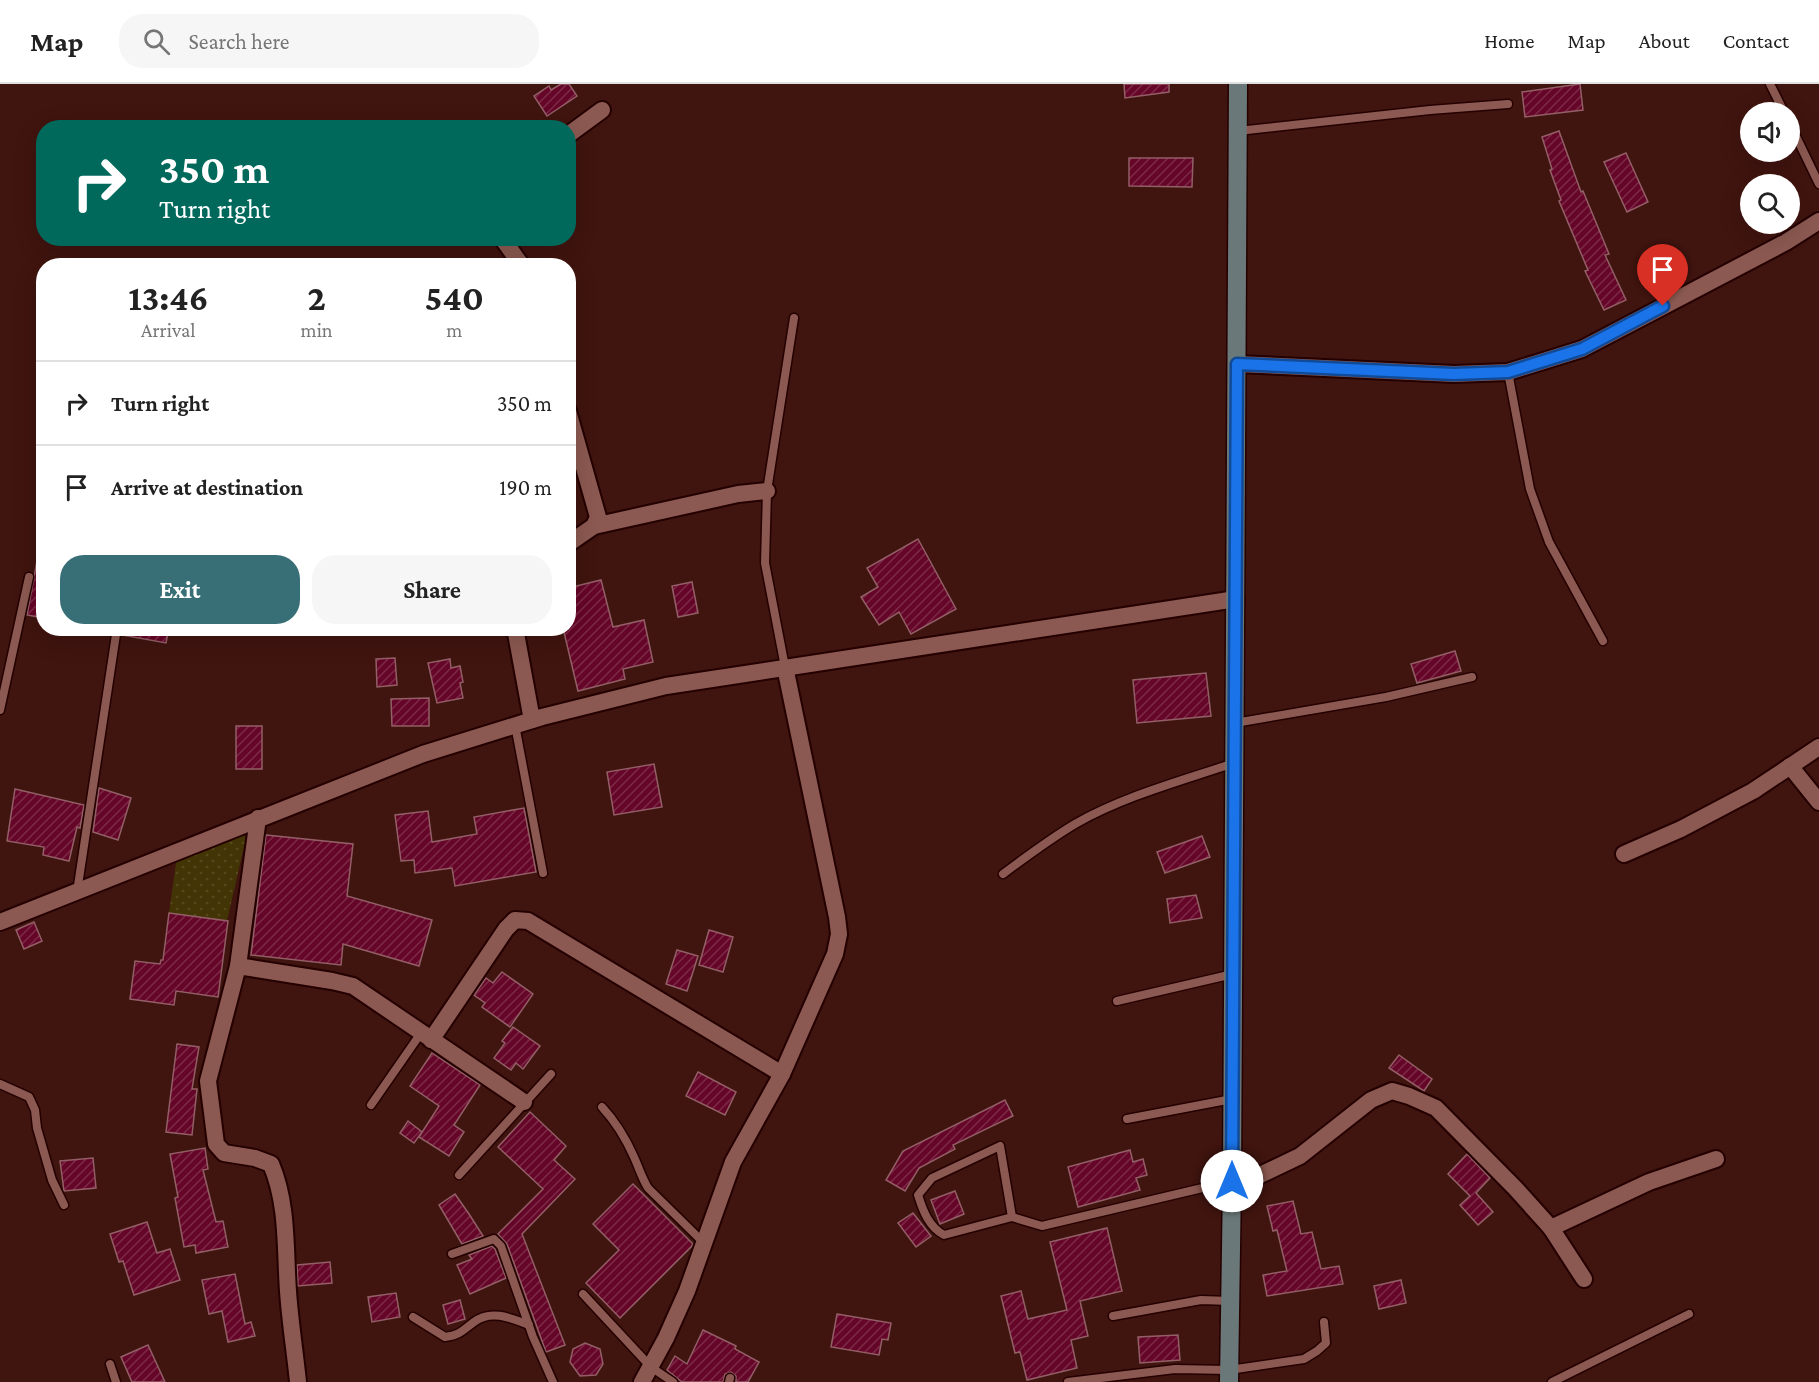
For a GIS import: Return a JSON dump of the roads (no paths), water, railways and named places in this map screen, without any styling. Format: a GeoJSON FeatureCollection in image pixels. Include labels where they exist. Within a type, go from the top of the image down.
{"type":"FeatureCollection","features":[{"type":"Feature","properties":{"kind":"street"},"geometry":{"type":"LineString","coordinates":[[1229,1376],[1234,974],[1238,84]]}},
{"type":"Feature","properties":{"kind":"street"},"geometry":{"type":"LineString","coordinates":[[576,129],[602,110]]}},
{"type":"Feature","properties":{"kind":"street"},"geometry":{"type":"LineString","coordinates":[[1237,364],[1454,374],[1508,372],[1582,349],[1786,242],[1819,221]]}},
{"type":"Feature","properties":{"kind":"street"},"geometry":{"type":"LineString","coordinates":[[576,439],[598,516],[594,526]]}},
{"type":"Feature","properties":{"kind":"street"},"geometry":{"type":"LineString","coordinates":[[576,538],[594,526],[738,494],[767,491]]}},
{"type":"Feature","properties":{"kind":"street"},"geometry":{"type":"LineString","coordinates":[[0,922],[423,754],[532,720],[666,686],[1236,599]]}},
{"type":"Feature","properties":{"kind":"street"},"geometry":{"type":"LineString","coordinates":[[516,636],[532,720]]}},
{"type":"Feature","properties":{"kind":"street"},"geometry":{"type":"LineString","coordinates":[[642,1382],[687,1291],[733,1162],[782,1074],[835,954],[839,934],[785,667]]}},
{"type":"Feature","properties":{"kind":"street"},"geometry":{"type":"LineString","coordinates":[[1624,854],[1681,829],[1753,791],[1819,747]]}},
{"type":"Feature","properties":{"kind":"street"},"geometry":{"type":"LineString","coordinates":[[1790,766],[1819,802]]}},
{"type":"Feature","properties":{"kind":"street"},"geometry":{"type":"LineString","coordinates":[[258,818],[238,966],[208,1081],[216,1144],[224,1153],[255,1158],[271,1164],[278,1181],[282,1201],[298,1382]]}},
{"type":"Feature","properties":{"kind":"street"},"geometry":{"type":"LineString","coordinates":[[426,1037],[506,929],[515,921],[528,921],[782,1074]]}},
{"type":"Feature","properties":{"kind":"street"},"geometry":{"type":"LineString","coordinates":[[238,966],[353,986],[525,1102]]}},
{"type":"Feature","properties":{"kind":"street"},"geometry":{"type":"LineString","coordinates":[[1232,1181],[1258,1176],[1300,1156],[1371,1100],[1392,1091],[1436,1108],[1551,1228],[1584,1279]]}},
{"type":"Feature","properties":{"kind":"street"},"geometry":{"type":"LineString","coordinates":[[1551,1228],[1649,1182],[1716,1159]]}},
{"type":"Feature","properties":{"kind":"lane"},"geometry":{"type":"LineString","coordinates":[[1770,84],[1779,102]]}},
{"type":"Feature","properties":{"kind":"lane"},"geometry":{"type":"LineString","coordinates":[[1238,130],[1508,104]]}},
{"type":"Feature","properties":{"kind":"lane"},"geometry":{"type":"LineString","coordinates":[[1800,145],[1819,184]]}},
{"type":"Feature","properties":{"kind":"lane"},"geometry":{"type":"LineString","coordinates":[[785,667],[765,563],[767,491],[794,318]]}},
{"type":"Feature","properties":{"kind":"lane"},"geometry":{"type":"LineString","coordinates":[[1508,372],[1530,489],[1549,542],[1603,641]]}},
{"type":"Feature","properties":{"kind":"lane"},"geometry":{"type":"LineString","coordinates":[[0,710],[29,577]]}},
{"type":"Feature","properties":{"kind":"lane"},"geometry":{"type":"LineString","coordinates":[[77,892],[116,636]]}},
{"type":"Feature","properties":{"kind":"lane"},"geometry":{"type":"LineString","coordinates":[[1235,723],[1386,697],[1472,677]]}},
{"type":"Feature","properties":{"kind":"lane"},"geometry":{"type":"LineString","coordinates":[[515,725],[543,873]]}},
{"type":"Feature","properties":{"kind":"lane"},"geometry":{"type":"LineString","coordinates":[[1004,874],[1040,846],[1095,814],[1124,801],[1234,763]]}},
{"type":"Feature","properties":{"kind":"lane"},"geometry":{"type":"LineString","coordinates":[[1117,1000],[1234,974]]}},
{"type":"Feature","properties":{"kind":"lane"},"geometry":{"type":"LineString","coordinates":[[371,1105],[426,1037]]}},
{"type":"Feature","properties":{"kind":"lane"},"geometry":{"type":"LineString","coordinates":[[459,1175],[551,1074]]}},
{"type":"Feature","properties":{"kind":"lane"},"geometry":{"type":"LineString","coordinates":[[0,1084],[29,1097],[35,1110],[37,1128],[52,1180],[64,1205]]}},
{"type":"Feature","properties":{"kind":"lane"},"geometry":{"type":"LineString","coordinates":[[1127,1119],[1233,1099]]}},
{"type":"Feature","properties":{"kind":"lane"},"geometry":{"type":"LineString","coordinates":[[603,1107],[616,1123],[648,1188],[704,1243]]}},
{"type":"Feature","properties":{"kind":"lane"},"geometry":{"type":"LineString","coordinates":[[1012,1217],[1000,1146],[932,1178],[918,1195],[922,1209],[934,1230],[944,1235],[1012,1217],[1042,1226],[1232,1181]]}},
{"type":"Feature","properties":{"kind":"lane"},"geometry":{"type":"LineString","coordinates":[[452,1254],[494,1239],[501,1246],[529,1325],[553,1382]]}},
{"type":"Feature","properties":{"kind":"lane"},"geometry":{"type":"LineString","coordinates":[[583,1294],[651,1367],[673,1382]]}},
{"type":"Feature","properties":{"kind":"lane"},"geometry":{"type":"LineString","coordinates":[[1113,1316],[1201,1300],[1230,1301]]}},
{"type":"Feature","properties":{"kind":"lane"},"geometry":{"type":"LineString","coordinates":[[1552,1382],[1689,1314]]}},
{"type":"Feature","properties":{"kind":"lane"},"geometry":{"type":"LineString","coordinates":[[413,1317],[445,1337],[463,1332],[475,1320],[494,1315],[508,1317],[529,1325]]}},
{"type":"Feature","properties":{"kind":"lane"},"geometry":{"type":"LineString","coordinates":[[1068,1382],[1175,1369],[1229,1376],[1304,1359],[1326,1343],[1324,1322]]}},
{"type":"Feature","properties":{"kind":"lane"},"geometry":{"type":"LineString","coordinates":[[110,1364],[117,1382]]}}]}
